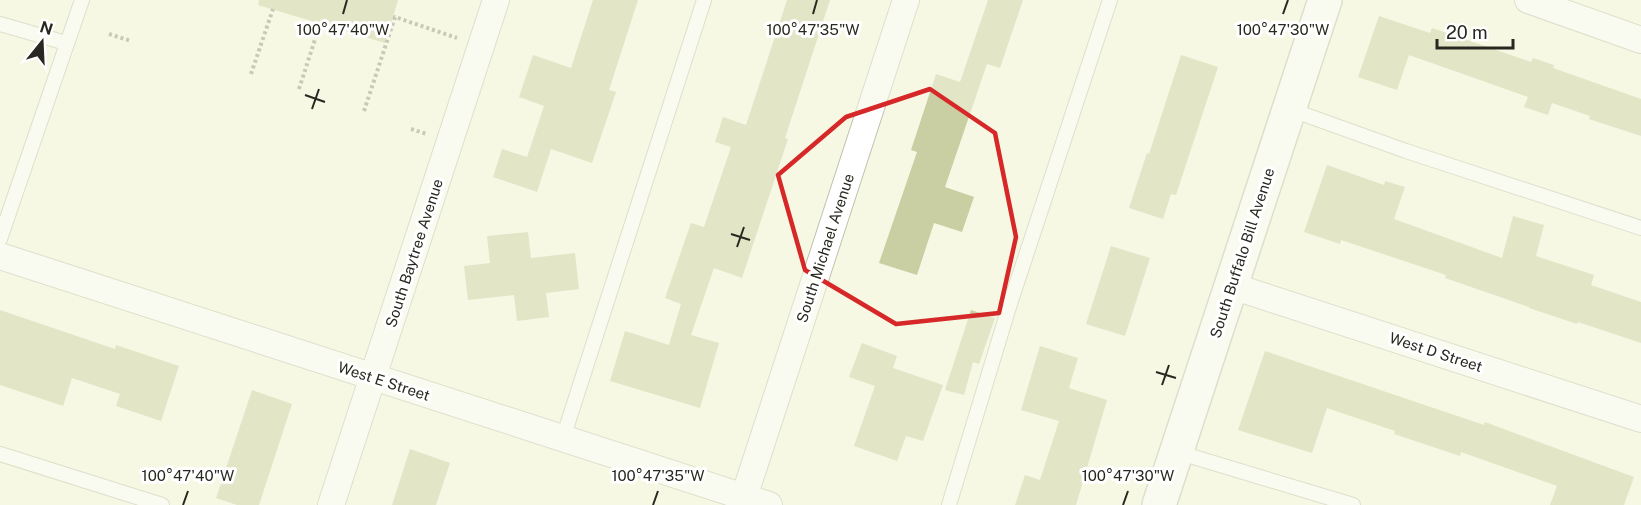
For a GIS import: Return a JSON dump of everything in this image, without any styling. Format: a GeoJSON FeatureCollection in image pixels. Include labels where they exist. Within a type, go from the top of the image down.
{"type":"FeatureCollection","features":[{"type":"Feature","properties":{"kind":"main road","name":"South Buffalo Bill Avenue"},"geometry":{"type":"LineString","coordinates":[[1159,505],[1325,0]]}},
{"type":"Feature","properties":{"kind":"street","name":"South Baytree Avenue"},"geometry":{"type":"LineString","coordinates":[[331,505],[496,0]]}},
{"type":"Feature","properties":{"kind":"street","name":"South Michael Avenue"},"geometry":{"type":"LineString","coordinates":[[744,497],[906,0]]}},
{"type":"Feature","properties":{"kind":"street"},"geometry":{"type":"LineString","coordinates":[[1528,0],[1641,40]]}},
{"type":"Feature","properties":{"kind":"street","name":"West E Street"},"geometry":{"type":"LineString","coordinates":[[0,256],[769,505]]}},
{"type":"Feature","properties":{"kind":"street","name":"West D Street"},"geometry":{"type":"LineString","coordinates":[[1232,286],[1641,419]]}},
{"type":"Feature","properties":{"kind":"lane"},"geometry":{"type":"LineString","coordinates":[[0,239],[82,0]]}},
{"type":"Feature","properties":{"kind":"lane"},"geometry":{"type":"LineString","coordinates":[[563,438],[704,0]]}},
{"type":"Feature","properties":{"kind":"lane"},"geometry":{"type":"LineString","coordinates":[[950,505],[1009,307],[1110,0]]}},
{"type":"Feature","properties":{"kind":"lane"},"geometry":{"type":"LineString","coordinates":[[0,24],[66,44]]}},
{"type":"Feature","properties":{"kind":"lane"},"geometry":{"type":"LineString","coordinates":[[1290,109],[1406,151],[1641,228]]}},
{"type":"Feature","properties":{"kind":"lane"},"geometry":{"type":"LineString","coordinates":[[1177,452],[1353,505]]}},
{"type":"Feature","properties":{"kind":"lane"},"geometry":{"type":"LineString","coordinates":[[0,454],[162,505]]}},
{"type":"Feature","properties":{"kind":"path"},"geometry":{"type":"LineString","coordinates":[[250,74],[273,9]]}},
{"type":"Feature","properties":{"kind":"path"},"geometry":{"type":"LineString","coordinates":[[364,111],[395,17],[481,46]]}},
{"type":"Feature","properties":{"kind":"path"},"geometry":{"type":"LineString","coordinates":[[299,90],[320,24]]}},
{"type":"Feature","properties":{"kind":"path"},"geometry":{"type":"LineString","coordinates":[[109,34],[131,41]]}},
{"type":"Feature","properties":{"kind":"highlighted area"},"geometry":{"type":"Polygon","coordinates":[[[930,89],[995,133],[1016,237],[999,313],[896,324],[805,270],[778,175],[846,117],[930,89]]]}},
{"type":"Feature","properties":{"kind":"building"},"geometry":{"type":"Polygon","coordinates":[[[259,0],[398,0],[385,43],[258,5],[259,0]]]}},
{"type":"Feature","properties":{"kind":"building"},"geometry":{"type":"Polygon","coordinates":[[[593,0],[638,0],[609,90],[616,92],[592,163],[551,149],[537,192],[493,177],[502,149],[527,157],[544,106],[519,97],[533,55],[571,68],[593,0]]]}},
{"type":"Feature","properties":{"kind":"building"},"geometry":{"type":"Polygon","coordinates":[[[787,0],[830,0],[785,138],[788,139],[742,278],[714,268],[691,335],[719,343],[700,408],[610,381],[625,331],[669,345],[681,304],[665,298],[691,223],[704,227],[731,147],[715,142],[723,117],[746,125],[787,0]]]}},
{"type":"Feature","properties":{"kind":"building"},"geometry":{"type":"Polygon","coordinates":[[[988,0],[1023,0],[1000,68],[987,64],[945,187],[974,197],[962,232],[934,223],[917,275],[879,263],[917,152],[911,150],[936,74],[960,82],[988,0]]]}},
{"type":"Feature","properties":{"kind":"building"},"geometry":{"type":"Polygon","coordinates":[[[1379,16],[1430,33],[1432,28],[1531,62],[1533,58],[1554,65],[1553,68],[1641,99],[1641,136],[1589,119],[1590,116],[1552,103],[1548,115],[1524,107],[1528,97],[1409,55],[1397,90],[1358,77],[1379,16]]]}},
{"type":"Feature","properties":{"kind":"building"},"geometry":{"type":"Polygon","coordinates":[[[1181,55],[1218,67],[1176,195],[1171,194],[1163,219],[1129,208],[1181,55]]]}},
{"type":"Feature","properties":{"kind":"building"},"geometry":{"type":"Polygon","coordinates":[[[1327,165],[1384,185],[1385,181],[1405,187],[1394,219],[1502,258],[1513,216],[1544,225],[1536,256],[1594,275],[1591,285],[1641,302],[1641,343],[1529,308],[1445,278],[1446,275],[1341,240],[1340,244],[1304,232],[1327,165]]]}},
{"type":"Feature","properties":{"kind":"building"},"geometry":{"type":"Polygon","coordinates":[[[528,232],[531,258],[575,253],[579,289],[546,293],[549,317],[517,321],[514,295],[468,300],[464,266],[490,263],[487,236],[528,232]]]}},
{"type":"Feature","properties":{"kind":"building"},"geometry":{"type":"Polygon","coordinates":[[[1111,246],[1150,258],[1125,336],[1086,324],[1111,246]]]}},
{"type":"Feature","properties":{"kind":"building"},"geometry":{"type":"Polygon","coordinates":[[[0,310],[115,349],[116,345],[179,366],[161,421],[116,406],[120,394],[72,378],[63,406],[0,385],[0,310]]]}},
{"type":"Feature","properties":{"kind":"building"},"geometry":{"type":"Polygon","coordinates":[[[971,310],[995,318],[979,364],[973,362],[964,395],[945,390],[971,310]]]}},
{"type":"Feature","properties":{"kind":"building"},"geometry":{"type":"Polygon","coordinates":[[[862,343],[897,356],[893,368],[943,385],[923,441],[906,436],[897,461],[854,446],[875,386],[849,377],[862,343]]]}},
{"type":"Feature","properties":{"kind":"building"},"geometry":{"type":"Polygon","coordinates":[[[1040,346],[1078,358],[1069,388],[1107,400],[1076,505],[1015,505],[1025,475],[1040,480],[1059,421],[1021,410],[1040,346]]]}},
{"type":"Feature","properties":{"kind":"building"},"geometry":{"type":"Polygon","coordinates":[[[1265,351],[1484,425],[1485,422],[1634,477],[1624,505],[1550,505],[1557,486],[1461,452],[1460,456],[1394,434],[1395,431],[1327,408],[1312,453],[1238,430],[1265,351]]]}},
{"type":"Feature","properties":{"kind":"building"},"geometry":{"type":"Polygon","coordinates":[[[252,390],[292,404],[259,505],[237,505],[216,498],[252,390]]]}},
{"type":"Feature","properties":{"kind":"building"},"geometry":{"type":"Polygon","coordinates":[[[410,449],[450,463],[436,505],[392,505],[410,449]]]}}]}
